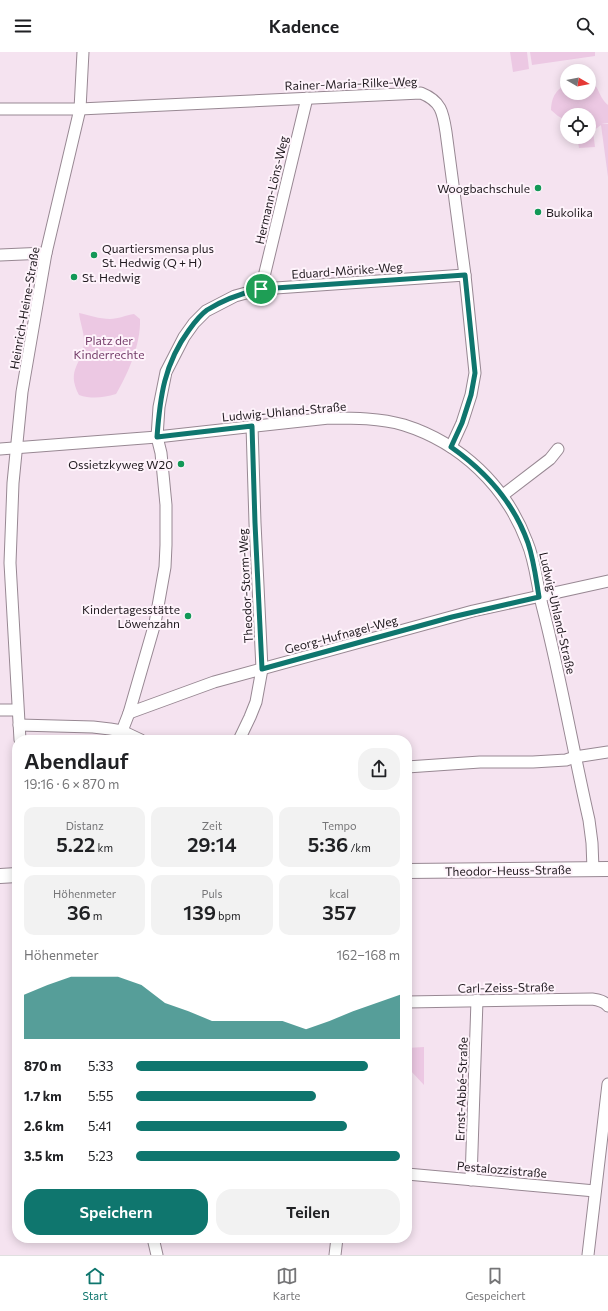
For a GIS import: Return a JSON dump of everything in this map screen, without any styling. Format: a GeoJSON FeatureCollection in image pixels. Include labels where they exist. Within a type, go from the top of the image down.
{"type":"FeatureCollection","features":[{"type":"Feature","properties":{"kind":"main road","name":"Theodor-Heuss-Straße"},"geometry":{"type":"LineString","coordinates":[[412,871],[608,869]]}},
{"type":"Feature","properties":{"kind":"main road"},"geometry":{"type":"LineString","coordinates":[[0,876],[12,875]]}},
{"type":"Feature","properties":{"kind":"street","name":"Heinrich-Heine-Straße"},"geometry":{"type":"LineString","coordinates":[[20,735],[10,563],[16,448],[22,392],[46,253],[80,109],[83,52]]}},
{"type":"Feature","properties":{"kind":"street","name":"Rainer-Maria-Rilke-Weg"},"geometry":{"type":"LineString","coordinates":[[0,109],[80,109],[420,93],[435,101],[442,112],[446,132],[465,275],[475,373],[471,395],[462,423],[451,447]]}},
{"type":"Feature","properties":{"kind":"street","name":"Hermann-Löns-Weg"},"geometry":{"type":"LineString","coordinates":[[261,289],[307,98]]}},
{"type":"Feature","properties":{"kind":"street"},"geometry":{"type":"LineString","coordinates":[[0,255],[46,253]]}},
{"type":"Feature","properties":{"kind":"street","name":"Eduard-Mörike-Weg"},"geometry":{"type":"LineString","coordinates":[[122,731],[129,713],[155,623],[165,567],[166,505],[161,453],[157,437],[159,407],[166,372],[184,337],[194,323],[206,311],[235,296],[261,289],[465,275]]}},
{"type":"Feature","properties":{"kind":"street","name":"Ludwig-Uhland-Straße"},"geometry":{"type":"LineString","coordinates":[[0,449],[157,437],[329,418],[354,418],[403,425],[419,431],[451,447],[469,459],[503,495],[519,522],[528,543],[534,564],[539,597],[559,677],[589,820],[593,869]]}},
{"type":"Feature","properties":{"kind":"street","name":"Theodor-Storm-Weg"},"geometry":{"type":"LineString","coordinates":[[241,735],[256,702],[262,669],[252,426]]}},
{"type":"Feature","properties":{"kind":"street"},"geometry":{"type":"LineString","coordinates":[[503,495],[550,459],[558,449]]}},
{"type":"Feature","properties":{"kind":"street","name":"Georg-Hufnagel-Weg"},"geometry":{"type":"LineString","coordinates":[[129,713],[214,682],[452,617],[608,581]]}},
{"type":"Feature","properties":{"kind":"street"},"geometry":{"type":"LineString","coordinates":[[0,710],[18,710]]}},
{"type":"Feature","properties":{"kind":"street"},"geometry":{"type":"LineString","coordinates":[[19,725],[93,726],[122,731],[130,735]]}},
{"type":"Feature","properties":{"kind":"street"},"geometry":{"type":"LineString","coordinates":[[412,767],[480,762],[533,762],[566,760],[575,757],[608,752]]}},
{"type":"Feature","properties":{"kind":"street","name":"Carl-Zeiss-Straße"},"geometry":{"type":"LineString","coordinates":[[412,1002],[592,999],[607,1004]]}},
{"type":"Feature","properties":{"kind":"street","name":"Ernst-Abbé-Straße"},"geometry":{"type":"LineString","coordinates":[[471,1180],[477,1000]]}},
{"type":"Feature","properties":{"kind":"street"},"geometry":{"type":"LineString","coordinates":[[588,1255],[608,1084]]}},
{"type":"Feature","properties":{"kind":"street","name":"Pestalozzistraße"},"geometry":{"type":"LineString","coordinates":[[412,1174],[596,1191]]}},
{"type":"Feature","properties":{"kind":"street"},"geometry":{"type":"LineString","coordinates":[[154,1243],[157,1255]]}},
{"type":"Feature","properties":{"kind":"street"},"geometry":{"type":"LineString","coordinates":[[335,1255],[336,1243]]}},
{"type":"Feature","properties":{"kind":"green space"},"geometry":{"type":"Polygon","coordinates":[[[510,52],[527,52],[529,69],[513,72],[510,52]]]}},
{"type":"Feature","properties":{"kind":"green space"},"geometry":{"type":"Polygon","coordinates":[[[530,52],[595,52],[595,56],[532,65],[530,52]]]}},
{"type":"Feature","properties":{"kind":"green space"},"geometry":{"type":"Polygon","coordinates":[[[560,88],[560,100],[596,100],[596,88],[608,105],[608,123],[601,124],[608,124],[608,177],[601,125],[596,129],[596,108],[560,108],[560,117],[551,110],[552,101],[560,88]]]}},
{"type":"Feature","properties":{"kind":"green space"},"geometry":{"type":"Polygon","coordinates":[[[578,144],[595,144],[595,147],[579,148],[578,144]]]}},
{"type":"Feature","properties":{"kind":"green space","name":"Platz der Kinderrechte"},"geometry":{"type":"Polygon","coordinates":[[[79,313],[98,318],[110,319],[134,314],[140,319],[140,329],[133,358],[116,394],[97,398],[79,395],[75,386],[74,372],[83,349],[84,341],[79,313]]]}},
{"type":"Feature","properties":{"kind":"green space"},"geometry":{"type":"Polygon","coordinates":[[[424,1047],[424,1085],[412,1072],[412,1048],[424,1047]]]}},
{"type":"Feature","properties":{"kind":"place","name":"Woogbachschule"},"geometry":{"type":"Point","coordinates":[538,188]}},
{"type":"Feature","properties":{"kind":"place","name":"Bukolika"},"geometry":{"type":"Point","coordinates":[538,212]}},
{"type":"Feature","properties":{"kind":"place","name":"Quartiersmensa plus St. Hedwig (Q + H)"},"geometry":{"type":"Point","coordinates":[94,255]}},
{"type":"Feature","properties":{"kind":"place","name":"St. Hedwig"},"geometry":{"type":"Point","coordinates":[74,277]}},
{"type":"Feature","properties":{"kind":"place","name":"Ossietzkyweg W20"},"geometry":{"type":"Point","coordinates":[181,464]}},
{"type":"Feature","properties":{"kind":"place","name":"Kindertagesstätte Löwenzahn"},"geometry":{"type":"Point","coordinates":[188,616]}},
{"type":"Feature","properties":{"kind":"route"},"geometry":{"type":"LineString","coordinates":[[465,275],[475,373],[471,395],[462,423],[451,447],[469,459],[488,478],[503,495],[519,522],[528,543],[534,564],[539,597],[473,611],[262,669],[252,426],[157,437],[159,407],[166,372],[184,337],[194,323],[206,311],[235,296],[261,289],[465,275]]}}]}
